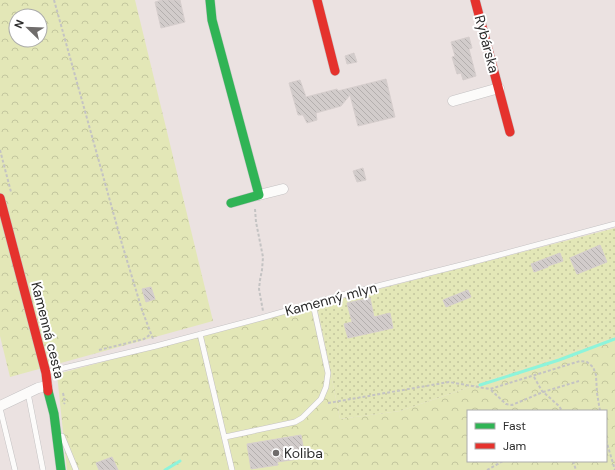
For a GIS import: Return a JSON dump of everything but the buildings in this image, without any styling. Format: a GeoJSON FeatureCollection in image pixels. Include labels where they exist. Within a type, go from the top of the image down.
{"type":"FeatureCollection","features":[{"type":"Feature","properties":{"kind":"street"},"geometry":{"type":"LineString","coordinates":[[210,0],[212,20],[255,196]]}},
{"type":"Feature","properties":{"kind":"street"},"geometry":{"type":"LineString","coordinates":[[317,0],[335,73]]}},
{"type":"Feature","properties":{"kind":"street","name":"Rybárska"},"geometry":{"type":"LineString","coordinates":[[475,0],[510,132]]}},
{"type":"Feature","properties":{"kind":"street","name":"Rybárska"},"geometry":{"type":"LineString","coordinates":[[453,101],[499,88]]}},
{"type":"Feature","properties":{"kind":"street"},"geometry":{"type":"LineString","coordinates":[[231,203],[283,189]]}},
{"type":"Feature","properties":{"kind":"street","name":"Kamenná cesta"},"geometry":{"type":"LineString","coordinates":[[0,198],[46,373],[47,386],[54,414],[61,470]]}},
{"type":"Feature","properties":{"kind":"street"},"geometry":{"type":"LineString","coordinates":[[0,407],[38,388],[47,386]]}},
{"type":"Feature","properties":{"kind":"lane","name":"Kamenný mlyn"},"geometry":{"type":"LineString","coordinates":[[46,373],[156,346],[342,295],[615,224]]}},
{"type":"Feature","properties":{"kind":"lane"},"geometry":{"type":"LineString","coordinates":[[225,437],[295,422],[302,418],[321,399],[326,387],[328,373],[313,304]]}},
{"type":"Feature","properties":{"kind":"lane"},"geometry":{"type":"LineString","coordinates":[[200,334],[232,470]]}},
{"type":"Feature","properties":{"kind":"lane"},"geometry":{"type":"LineString","coordinates":[[28,393],[43,470]]}},
{"type":"Feature","properties":{"kind":"lane"},"geometry":{"type":"LineString","coordinates":[[0,407],[15,470]]}},
{"type":"Feature","properties":{"kind":"lane"},"geometry":{"type":"LineString","coordinates":[[54,414],[76,470]]}},
{"type":"Feature","properties":{"kind":"path"},"geometry":{"type":"LineString","coordinates":[[54,0],[124,252],[142,310],[156,346]]}},
{"type":"Feature","properties":{"kind":"path"},"geometry":{"type":"LineString","coordinates":[[255,196],[254,206],[256,222],[263,257],[259,289],[263,311],[261,318]]}},
{"type":"Feature","properties":{"kind":"path"},"geometry":{"type":"LineString","coordinates":[[98,351],[144,339],[151,334]]}},
{"type":"Feature","properties":{"kind":"path"},"geometry":{"type":"LineString","coordinates":[[316,405],[449,382],[490,389],[580,361],[587,362],[593,367],[596,376],[600,410]]}},
{"type":"Feature","properties":{"kind":"path"},"geometry":{"type":"LineString","coordinates":[[534,376],[543,392],[561,410]]}},
{"type":"Feature","properties":{"kind":"path"},"geometry":{"type":"LineString","coordinates":[[490,389],[506,404],[512,405],[543,392],[579,381]]}},
{"type":"Feature","properties":{"kind":"path"},"geometry":{"type":"LineString","coordinates":[[607,443],[615,470]]}},
{"type":"Feature","properties":{"kind":"path"},"geometry":{"type":"LineString","coordinates":[[487,470],[501,462]]}},
{"type":"Feature","properties":{"kind":"green space"},"geometry":{"type":"Polygon","coordinates":[[[0,0],[135,0],[213,321],[10,377],[0,336],[0,0]]]}},
{"type":"Feature","properties":{"kind":"green space"},"geometry":{"type":"Polygon","coordinates":[[[615,228],[615,337],[400,411],[340,419],[317,305],[615,228]]]}},
{"type":"Feature","properties":{"kind":"green space"},"geometry":{"type":"Polygon","coordinates":[[[317,305],[340,419],[400,411],[615,337],[615,470],[67,470],[57,374],[317,305]]]}},
{"type":"Feature","properties":{"kind":"waterway"},"geometry":{"type":"LineString","coordinates":[[480,385],[559,360],[615,339]]}},
{"type":"Feature","properties":{"kind":"waterway"},"geometry":{"type":"LineString","coordinates":[[165,470],[180,461]]}},
{"type":"Feature","properties":{"kind":"traffic: fast"},"geometry":{"type":"LineString","coordinates":[[210,0],[212,20],[259,195],[231,203]]}},
{"type":"Feature","properties":{"kind":"traffic: fast"},"geometry":{"type":"LineString","coordinates":[[48,391],[54,414],[61,470]]}},
{"type":"Feature","properties":{"kind":"traffic: jam"},"geometry":{"type":"LineString","coordinates":[[317,0],[335,71]]}},
{"type":"Feature","properties":{"kind":"traffic: jam"},"geometry":{"type":"LineString","coordinates":[[475,0],[510,132]]}},
{"type":"Feature","properties":{"kind":"traffic: jam"},"geometry":{"type":"LineString","coordinates":[[0,198],[46,373],[48,391]]}},
{"type":"Feature","properties":{"kind":"place","name":"Koliba"},"geometry":{"type":"Point","coordinates":[276,453]}}]}
